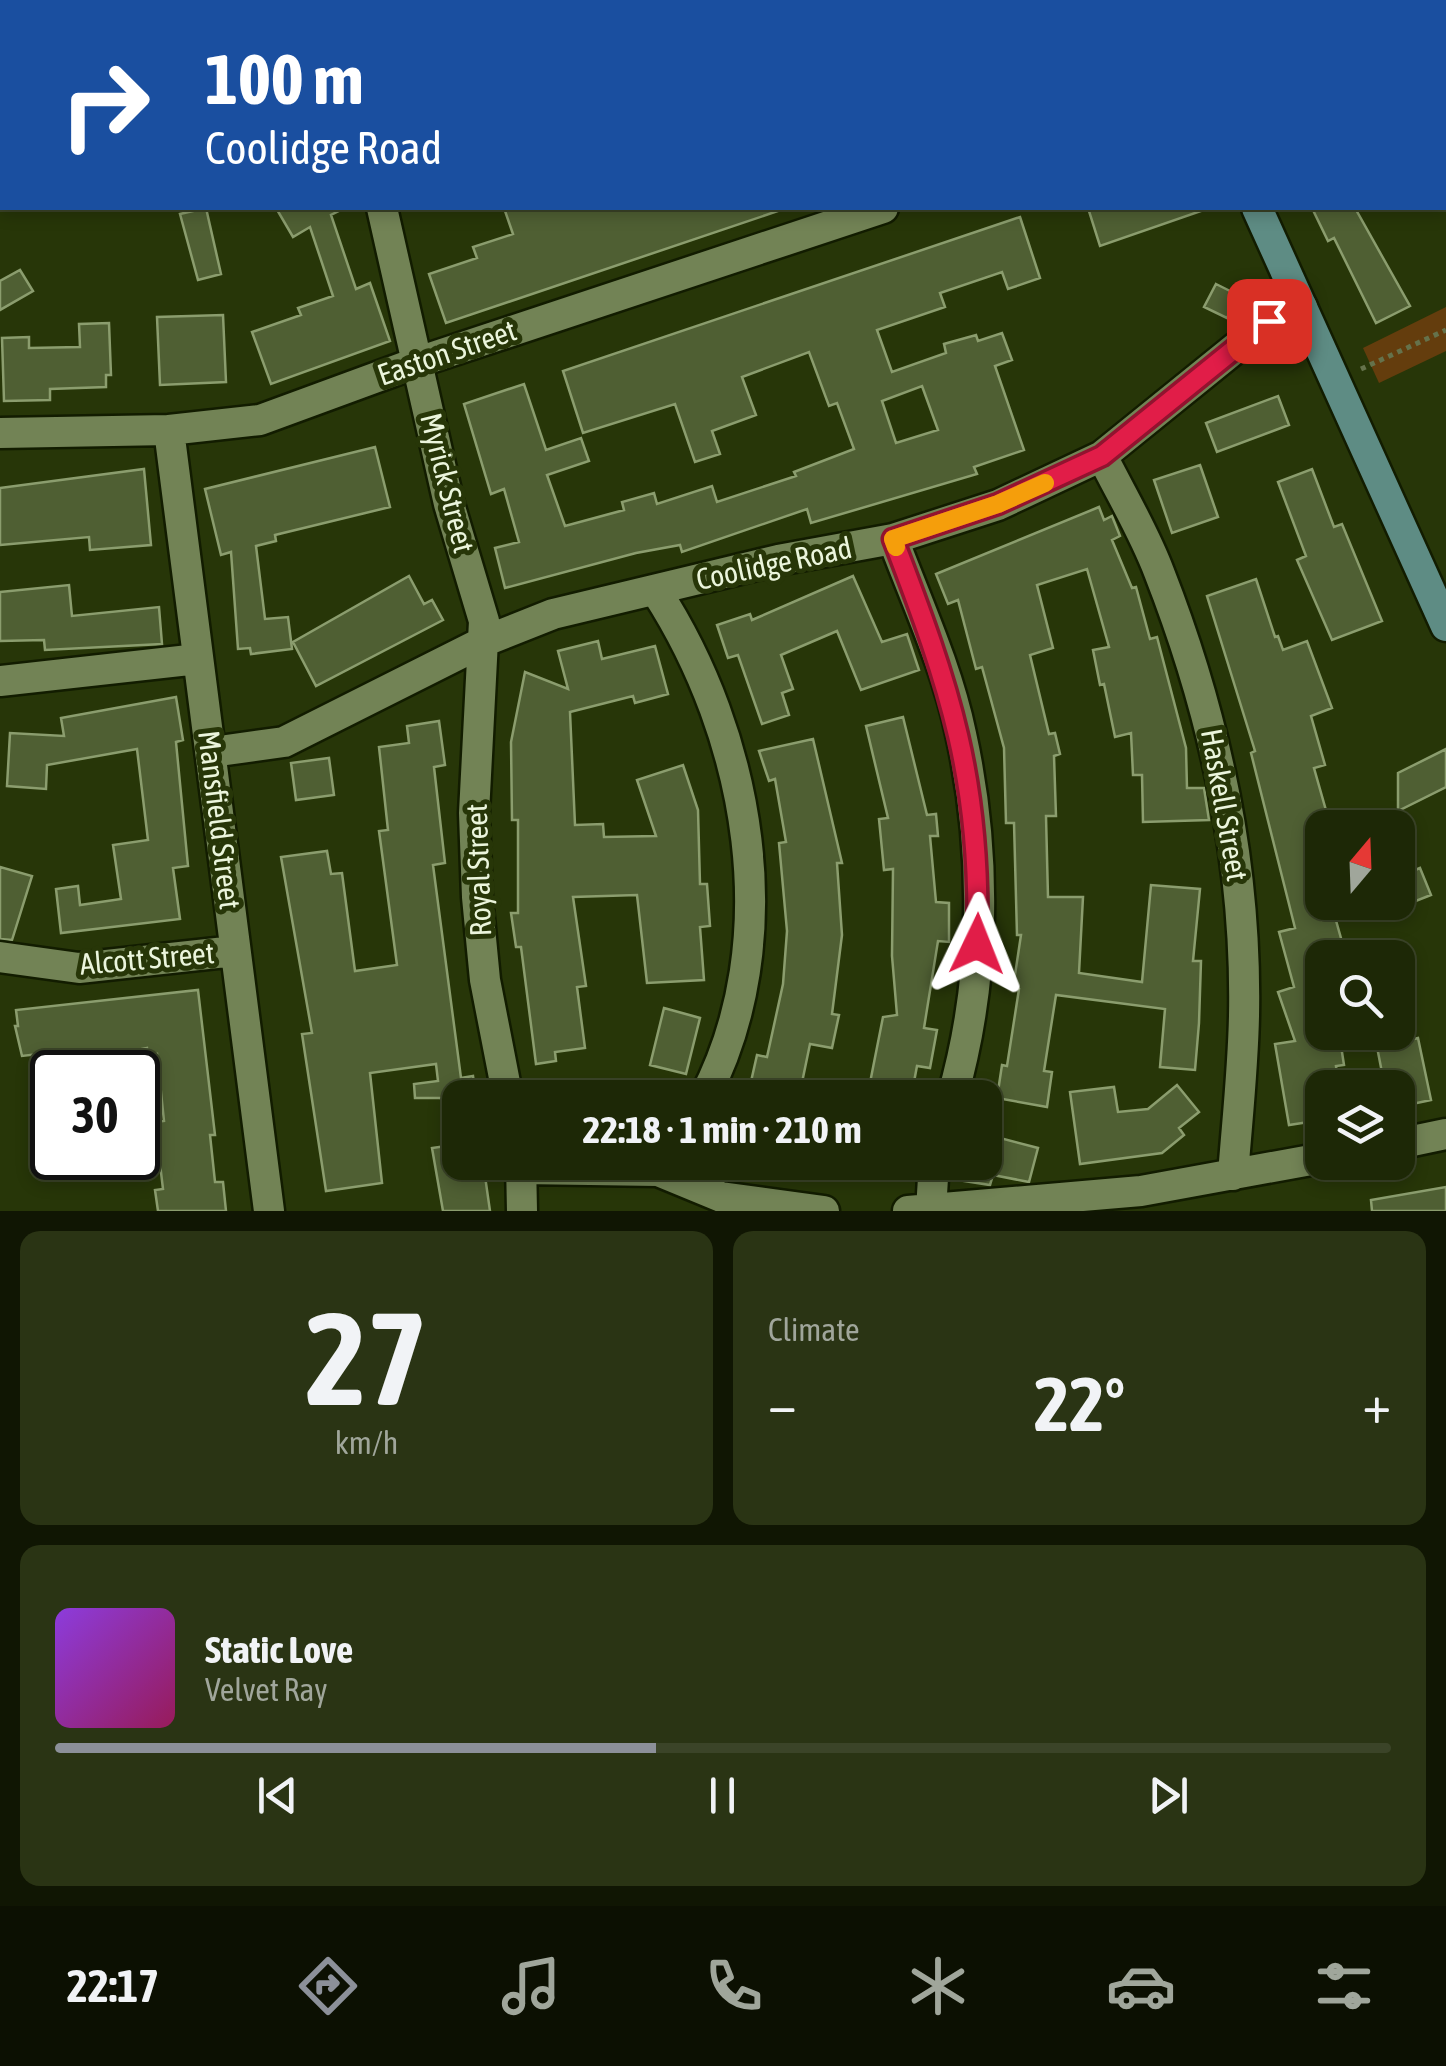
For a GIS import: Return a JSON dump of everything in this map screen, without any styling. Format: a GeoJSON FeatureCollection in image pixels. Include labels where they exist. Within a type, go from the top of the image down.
{"type":"FeatureCollection","features":[{"type":"Feature","properties":{"kind":"main road"},"geometry":{"type":"LineString","coordinates":[[1258,210],[1446,626]]}},
{"type":"Feature","properties":{"kind":"street","name":"Myrick Street"},"geometry":{"type":"LineString","coordinates":[[382,210],[449,504],[484,621],[485,641]]}},
{"type":"Feature","properties":{"kind":"street","name":"Easton Street"},"geometry":{"type":"LineString","coordinates":[[0,433],[169,430],[260,420],[418,362],[877,210]]}},
{"type":"Feature","properties":{"kind":"street","name":"Coolidge Road"},"geometry":{"type":"LineString","coordinates":[[212,752],[284,742],[485,641],[553,614],[778,560],[893,539],[998,504],[1102,456],[1269,321],[1302,307]]}},
{"type":"Feature","properties":{"kind":"street","name":"Mansfield Street"},"geometry":{"type":"LineString","coordinates":[[169,430],[269,1211]]}},
{"type":"Feature","properties":{"kind":"street","name":"Haskell Street"},"geometry":{"type":"LineString","coordinates":[[1102,456],[1158,568],[1200,686],[1223,776],[1239,876],[1244,989],[1233,1175]]}},
{"type":"Feature","properties":{"kind":"street"},"geometry":{"type":"LineString","coordinates":[[893,539],[956,714],[974,802],[979,877],[976,976],[956,1080]]}},
{"type":"Feature","properties":{"kind":"street"},"geometry":{"type":"LineString","coordinates":[[656,591],[690,644],[727,745],[747,850],[751,934],[743,996],[711,1080]]}},
{"type":"Feature","properties":{"kind":"street","name":"Royal Street"},"geometry":{"type":"LineString","coordinates":[[485,641],[474,813],[477,897],[485,980],[504,1080]]}},
{"type":"Feature","properties":{"kind":"street"},"geometry":{"type":"LineString","coordinates":[[0,681],[198,659]]}},
{"type":"Feature","properties":{"kind":"street","name":"Alcott Street"},"geometry":{"type":"LineString","coordinates":[[0,957],[79,968],[236,951]]}},
{"type":"Feature","properties":{"kind":"street"},"geometry":{"type":"LineString","coordinates":[[1415,1140],[1446,1134]]}},
{"type":"Feature","properties":{"kind":"street"},"geometry":{"type":"LineString","coordinates":[[908,1211],[1086,1197],[1305,1161]]}},
{"type":"Feature","properties":{"kind":"street"},"geometry":{"type":"LineString","coordinates":[[522,1180],[522,1211]]}},
{"type":"Feature","properties":{"kind":"street"},"geometry":{"type":"LineString","coordinates":[[687,1180],[721,1197],[824,1211]]}},
{"type":"Feature","properties":{"kind":"street"},"geometry":{"type":"LineString","coordinates":[[931,1210],[933,1180]]}},
{"type":"Feature","properties":{"kind":"path"},"geometry":{"type":"LineString","coordinates":[[1335,380],[1446,330]]}},
{"type":"Feature","properties":{"kind":"shaded area"},"geometry":{"type":"Polygon","coordinates":[[[1446,307],[1446,351],[1379,383],[1363,348],[1446,307]]]}},
{"type":"Feature","properties":{"kind":"building"},"geometry":{"type":"Polygon","coordinates":[[[206,210],[221,274],[198,280],[180,214],[206,210]]]}},
{"type":"Feature","properties":{"kind":"building"},"geometry":{"type":"Polygon","coordinates":[[[277,210],[341,210],[331,215],[356,289],[370,283],[390,341],[271,384],[252,332],[301,315],[298,308],[333,296],[310,227],[293,237],[277,210]]]}},
{"type":"Feature","properties":{"kind":"building"},"geometry":{"type":"Polygon","coordinates":[[[505,210],[778,211],[446,323],[429,274],[477,258],[473,247],[513,234],[505,210]]]}},
{"type":"Feature","properties":{"kind":"building"},"geometry":{"type":"Polygon","coordinates":[[[1089,210],[1201,210],[1201,211],[1100,246],[1089,210]]]}},
{"type":"Feature","properties":{"kind":"building"},"geometry":{"type":"Polygon","coordinates":[[[1313,210],[1356,210],[1410,306],[1376,323],[1334,238],[1328,241],[1313,210]]]}},
{"type":"Feature","properties":{"kind":"building"},"geometry":{"type":"Polygon","coordinates":[[[1020,217],[1040,278],[1008,289],[1002,272],[940,293],[945,307],[877,330],[892,372],[946,353],[944,344],[976,335],[978,341],[1002,333],[1012,360],[995,366],[1024,450],[974,467],[977,474],[811,523],[807,509],[682,552],[680,545],[636,553],[505,588],[495,548],[519,542],[504,489],[491,494],[464,404],[524,384],[546,450],[581,438],[589,461],[547,475],[565,526],[624,510],[622,502],[654,493],[657,504],[712,486],[717,502],[796,476],[794,472],[854,449],[837,403],[829,406],[809,352],[742,377],[756,415],[712,431],[720,454],[695,462],[675,404],[583,433],[563,371],[1020,217]],[[922,386],[882,401],[896,443],[938,430],[922,386]]]}},
{"type":"Feature","properties":{"kind":"building"},"geometry":{"type":"Polygon","coordinates":[[[20,270],[33,291],[0,310],[0,281],[20,270]]]}},
{"type":"Feature","properties":{"kind":"building"},"geometry":{"type":"Polygon","coordinates":[[[1216,284],[1238,295],[1227,318],[1204,307],[1216,284]]]}},
{"type":"Feature","properties":{"kind":"building"},"geometry":{"type":"Polygon","coordinates":[[[223,315],[226,382],[160,385],[157,317],[223,315]]]}},
{"type":"Feature","properties":{"kind":"building"},"geometry":{"type":"Polygon","coordinates":[[[109,323],[111,375],[106,375],[106,387],[50,389],[50,400],[4,401],[2,338],[29,337],[29,348],[80,347],[79,324],[109,323]]]}},
{"type":"Feature","properties":{"kind":"building"},"geometry":{"type":"Polygon","coordinates":[[[1278,396],[1289,425],[1217,452],[1206,423],[1278,396]]]}},
{"type":"Feature","properties":{"kind":"building"},"geometry":{"type":"Polygon","coordinates":[[[375,447],[390,507],[275,535],[276,541],[256,546],[265,619],[288,617],[292,649],[251,654],[250,648],[238,649],[231,552],[221,555],[205,489],[375,447]]]}},
{"type":"Feature","properties":{"kind":"building"},"geometry":{"type":"Polygon","coordinates":[[[1200,465],[1218,517],[1172,533],[1154,480],[1200,465]]]}},
{"type":"Feature","properties":{"kind":"building"},"geometry":{"type":"Polygon","coordinates":[[[144,469],[151,545],[90,550],[89,537],[0,545],[0,488],[144,469]]]}},
{"type":"Feature","properties":{"kind":"building"},"geometry":{"type":"Polygon","coordinates":[[[1312,469],[1334,527],[1342,524],[1382,621],[1332,640],[1297,560],[1306,556],[1278,482],[1312,469]]]}},
{"type":"Feature","properties":{"kind":"building"},"geometry":{"type":"Polygon","coordinates":[[[1099,507],[1104,520],[1112,516],[1120,536],[1112,540],[1132,588],[1136,587],[1150,639],[1157,637],[1186,748],[1187,788],[1204,788],[1209,820],[1143,822],[1142,775],[1133,775],[1131,733],[1115,737],[1104,684],[1100,685],[1093,650],[1109,647],[1087,569],[1037,585],[1053,648],[1030,655],[1049,734],[1055,733],[1060,754],[1054,756],[1056,816],[1046,816],[1048,897],[1083,897],[1079,973],[1142,982],[1151,885],[1200,889],[1193,961],[1201,961],[1195,1070],[1160,1067],[1165,1009],[1056,995],[1044,1071],[1052,1072],[1047,1107],[1002,1099],[1002,1065],[1007,1066],[1019,989],[1013,988],[1021,935],[1017,935],[1014,823],[1006,823],[1004,748],[982,667],[976,669],[958,600],[948,604],[936,574],[1099,507]]]}},
{"type":"Feature","properties":{"kind":"building"},"geometry":{"type":"Polygon","coordinates":[[[409,576],[424,604],[432,600],[443,620],[316,686],[293,642],[409,576]]]}},
{"type":"Feature","properties":{"kind":"building"},"geometry":{"type":"Polygon","coordinates":[[[853,576],[882,642],[907,634],[919,670],[861,690],[837,631],[781,655],[793,689],[782,693],[789,715],[762,724],[738,655],[728,658],[717,625],[750,614],[752,620],[853,576]]]}},
{"type":"Feature","properties":{"kind":"building"},"geometry":{"type":"Polygon","coordinates":[[[1256,579],[1275,637],[1278,636],[1283,650],[1307,641],[1332,708],[1311,716],[1325,765],[1314,768],[1326,810],[1305,810],[1305,920],[1336,920],[1341,940],[1305,940],[1305,1050],[1342,1050],[1344,1065],[1336,1066],[1337,1070],[1305,1070],[1305,1123],[1289,1125],[1275,1044],[1295,1041],[1278,992],[1294,987],[1279,932],[1295,928],[1251,753],[1255,751],[1207,596],[1256,579]]]}},
{"type":"Feature","properties":{"kind":"building"},"geometry":{"type":"Polygon","coordinates":[[[69,585],[72,616],[159,607],[162,644],[45,650],[44,640],[0,641],[0,592],[69,585]]]}},
{"type":"Feature","properties":{"kind":"building"},"geometry":{"type":"Polygon","coordinates":[[[598,641],[602,659],[655,646],[668,694],[635,703],[633,696],[570,712],[575,825],[603,824],[604,837],[656,836],[637,780],[683,765],[698,810],[700,884],[707,884],[710,926],[700,927],[704,980],[647,983],[637,895],[573,897],[586,986],[577,987],[585,1048],[555,1052],[556,1061],[536,1064],[521,947],[516,947],[511,913],[518,913],[518,820],[512,820],[511,742],[525,672],[568,689],[558,651],[598,641]]]}},
{"type":"Feature","properties":{"kind":"building"},"geometry":{"type":"Polygon","coordinates":[[[176,697],[183,740],[176,742],[188,866],[173,868],[180,919],[61,933],[56,889],[78,886],[80,905],[121,899],[113,845],[148,840],[137,749],[47,765],[46,789],[7,786],[10,733],[64,736],[61,718],[176,697]]]}},
{"type":"Feature","properties":{"kind":"building"},"geometry":{"type":"Polygon","coordinates":[[[903,717],[927,815],[936,814],[938,836],[930,836],[936,902],[949,903],[949,942],[938,941],[924,1028],[937,1030],[930,1068],[917,1066],[914,1080],[871,1080],[883,1017],[897,1015],[892,956],[893,869],[884,870],[879,819],[888,818],[866,726],[903,717]]]}},
{"type":"Feature","properties":{"kind":"building"},"geometry":{"type":"Polygon","coordinates":[[[439,721],[445,765],[434,767],[445,863],[433,865],[461,1078],[473,1076],[474,1080],[442,1080],[442,1107],[441,1098],[415,1098],[414,1084],[438,1081],[436,1064],[370,1073],[382,1183],[326,1191],[302,1034],[312,1033],[281,857],[327,851],[331,874],[342,873],[355,971],[397,965],[379,831],[388,830],[379,747],[409,743],[407,726],[439,721]]]}},
{"type":"Feature","properties":{"kind":"building"},"geometry":{"type":"Polygon","coordinates":[[[813,739],[842,863],[837,863],[842,935],[832,1014],[839,1015],[832,1048],[810,1044],[803,1080],[751,1080],[757,1055],[767,1057],[783,984],[787,931],[779,843],[786,842],[775,779],[769,781],[759,751],[813,739]]]}},
{"type":"Feature","properties":{"kind":"building"},"geometry":{"type":"Polygon","coordinates":[[[1446,749],[1446,787],[1400,810],[1398,773],[1446,749]]]}},
{"type":"Feature","properties":{"kind":"building"},"geometry":{"type":"Polygon","coordinates":[[[329,758],[334,795],[296,800],[291,763],[329,758]]]}},
{"type":"Feature","properties":{"kind":"building"},"geometry":{"type":"Polygon","coordinates":[[[0,867],[32,876],[12,940],[0,939],[0,867]]]}},
{"type":"Feature","properties":{"kind":"building"},"geometry":{"type":"Polygon","coordinates":[[[1420,868],[1431,895],[1415,901],[1415,870],[1420,868]]]}},
{"type":"Feature","properties":{"kind":"building"},"geometry":{"type":"Polygon","coordinates":[[[198,990],[215,1135],[210,1135],[215,1182],[223,1182],[226,1211],[158,1211],[155,1190],[163,1189],[160,1121],[164,1121],[160,1050],[30,1050],[30,1055],[22,1056],[15,1026],[16,1010],[198,990]]]}},
{"type":"Feature","properties":{"kind":"building"},"geometry":{"type":"Polygon","coordinates":[[[664,1008],[700,1018],[686,1074],[650,1065],[664,1008]]]}},
{"type":"Feature","properties":{"kind":"building"},"geometry":{"type":"Polygon","coordinates":[[[1418,1038],[1431,1100],[1415,1103],[1415,1070],[1381,1070],[1378,1050],[1415,1050],[1418,1038]]]}},
{"type":"Feature","properties":{"kind":"building"},"geometry":{"type":"Polygon","coordinates":[[[1177,1085],[1199,1112],[1179,1128],[1184,1135],[1162,1153],[1080,1164],[1070,1092],[1114,1087],[1118,1112],[1148,1109],[1177,1085]]]}},
{"type":"Feature","properties":{"kind":"building"},"geometry":{"type":"Polygon","coordinates":[[[1002,1138],[1038,1148],[1029,1182],[1002,1177],[1002,1138]]]}},
{"type":"Feature","properties":{"kind":"building"},"geometry":{"type":"Polygon","coordinates":[[[442,1147],[442,1180],[486,1180],[490,1211],[443,1211],[432,1148],[442,1147]]]}},
{"type":"Feature","properties":{"kind":"building"},"geometry":{"type":"Polygon","coordinates":[[[964,1180],[992,1180],[990,1185],[964,1180]]]}},
{"type":"Feature","properties":{"kind":"building"},"geometry":{"type":"Polygon","coordinates":[[[1446,1187],[1446,1211],[1372,1211],[1371,1200],[1446,1187]]]}},
{"type":"Feature","properties":{"kind":"slow traffic"},"geometry":{"type":"LineString","coordinates":[[896,547],[893,539],[998,504],[1045,483]]}},
{"type":"Feature","properties":{"kind":"route"},"geometry":{"type":"LineString","coordinates":[[977,944],[979,877],[974,802],[960,731],[935,649],[893,539],[998,504],[1102,456],[1269,321]]}}]}
